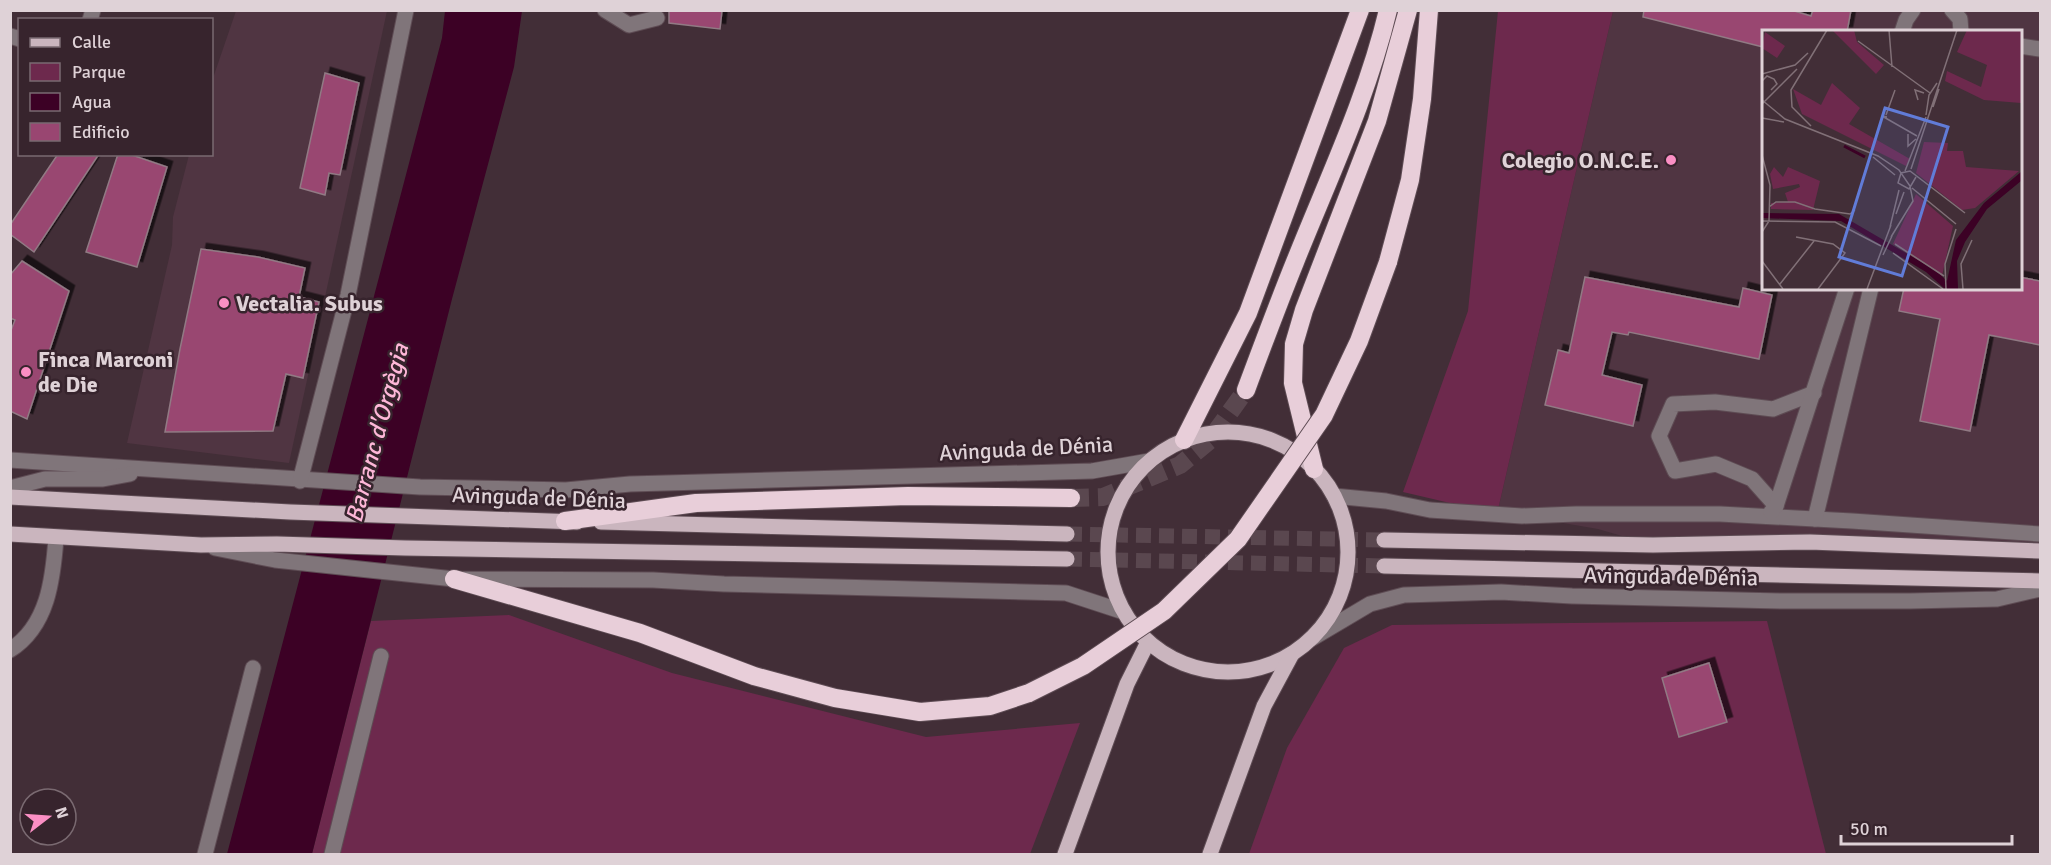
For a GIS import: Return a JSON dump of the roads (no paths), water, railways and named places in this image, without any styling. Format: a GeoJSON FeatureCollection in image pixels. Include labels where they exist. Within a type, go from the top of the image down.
{"type":"FeatureCollection","features":[{"type":"Feature","properties":{"kind":"highway"},"geometry":{"type":"LineString","coordinates":[[1184,440],[1248,313],[1360,10]]}},
{"type":"Feature","properties":{"kind":"highway"},"geometry":{"type":"LineString","coordinates":[[1246,390],[1295,262],[1341,155],[1367,83],[1388,10]]}},
{"type":"Feature","properties":{"kind":"highway"},"geometry":{"type":"LineString","coordinates":[[1314,469],[1293,383],[1294,344],[1304,310],[1377,121],[1408,10]]}},
{"type":"Feature","properties":{"kind":"highway"},"geometry":{"type":"LineString","coordinates":[[454,579],[640,633],[754,676],[835,698],[920,712],[990,706],[1029,693],[1083,666],[1164,611],[1238,538],[1324,415],[1359,341],[1388,262],[1410,180],[1422,99],[1430,10]]}},
{"type":"Feature","properties":{"kind":"highway"},"geometry":{"type":"LineString","coordinates":[[565,521],[696,503],[908,496],[1071,498]]}},
{"type":"Feature","properties":{"kind":"main road"},"geometry":{"type":"LineString","coordinates":[[1240,432],[1267,439],[1293,451],[1314,469],[1334,496],[1341,512],[1346,535],[1347,559],[1344,582],[1336,605],[1325,623],[1311,639],[1292,654],[1269,665],[1244,672],[1218,672],[1193,667],[1170,657],[1148,642],[1124,612],[1112,585],[1108,552],[1112,519],[1127,487],[1149,461],[1184,440],[1212,433],[1240,432]]}},
{"type":"Feature","properties":{"kind":"main road","name":"Avinguda de Dénia"},"geometry":{"type":"LineString","coordinates":[[10,497],[290,512],[1067,534]]}},
{"type":"Feature","properties":{"kind":"main road"},"geometry":{"type":"LineString","coordinates":[[10,534],[201,545],[277,543],[405,548],[1067,559]]}},
{"type":"Feature","properties":{"kind":"main road","name":"Avinguda de Dénia"},"geometry":{"type":"LineString","coordinates":[[1384,540],[1653,545],[1810,542],[2040,550]]}},
{"type":"Feature","properties":{"kind":"main road","name":"Avinguda de Dénia"},"geometry":{"type":"LineString","coordinates":[[1384,566],[2040,581]]}},
{"type":"Feature","properties":{"kind":"main road"},"geometry":{"type":"LineString","coordinates":[[1065,855],[1127,684],[1148,642]]}},
{"type":"Feature","properties":{"kind":"main road"},"geometry":{"type":"LineString","coordinates":[[1210,855],[1264,706],[1292,654]]}},
{"type":"Feature","properties":{"kind":"street"},"geometry":{"type":"LineString","coordinates":[[300,481],[348,295],[406,10]]}},
{"type":"Feature","properties":{"kind":"street"},"geometry":{"type":"LineString","coordinates":[[605,10],[629,25],[657,18]]}},
{"type":"Feature","properties":{"kind":"street"},"geometry":{"type":"LineString","coordinates":[[1903,30],[1912,10]]}},
{"type":"Feature","properties":{"kind":"street"},"geometry":{"type":"LineString","coordinates":[[1952,10],[1960,19],[1961,30]]}},
{"type":"Feature","properties":{"kind":"street"},"geometry":{"type":"LineString","coordinates":[[2021,46],[2040,49]]}},
{"type":"Feature","properties":{"kind":"street"},"geometry":{"type":"LineString","coordinates":[[1771,512],[1814,393],[1846,290]]}},
{"type":"Feature","properties":{"kind":"street"},"geometry":{"type":"LineString","coordinates":[[1815,519],[1871,290]]}},
{"type":"Feature","properties":{"kind":"street"},"geometry":{"type":"LineString","coordinates":[[1771,512],[1752,479],[1716,464],[1675,471],[1659,436],[1673,404],[1715,402],[1773,409],[1814,393]]}},
{"type":"Feature","properties":{"kind":"street","name":"Avinguda de Dénia"},"geometry":{"type":"LineString","coordinates":[[10,460],[300,481],[420,487],[566,490],[630,484],[1082,472],[1149,461]]}},
{"type":"Feature","properties":{"kind":"street","name":"Avinguda de Dénia"},"geometry":{"type":"LineString","coordinates":[[10,488],[45,479],[103,479],[150,470]]}},
{"type":"Feature","properties":{"kind":"street"},"geometry":{"type":"LineString","coordinates":[[1334,496],[1386,501],[1430,510],[1522,516],[1771,512],[1815,519],[2040,534]]}},
{"type":"Feature","properties":{"kind":"street"},"geometry":{"type":"LineString","coordinates":[[10,650],[20,644],[39,621],[54,574],[56,538]]}},
{"type":"Feature","properties":{"kind":"street"},"geometry":{"type":"LineString","coordinates":[[201,545],[275,560],[454,579],[653,580],[1066,593],[1124,612]]}},
{"type":"Feature","properties":{"kind":"street","name":"Avinguda de Dénia"},"geometry":{"type":"LineString","coordinates":[[1311,639],[1370,604],[1404,596],[1501,592],[1782,601],[1910,601],[1997,599],[2040,589]]}},
{"type":"Feature","properties":{"kind":"street"},"geometry":{"type":"LineString","coordinates":[[332,855],[381,656]]}},
{"type":"Feature","properties":{"kind":"street"},"geometry":{"type":"LineString","coordinates":[[205,855],[253,668]]}},
{"type":"Feature","properties":{"kind":"water","name":"Barranc d'Orgègia"},"geometry":{"type":"Polygon","coordinates":[[[445,11],[522,11],[514,67],[452,299],[312,854],[227,854],[442,38],[445,11]]]}},
{"type":"Feature","properties":{"kind":"tunnel"},"geometry":{"type":"LineString","coordinates":[[1071,498],[1103,497],[1180,465],[1209,441],[1246,390]]}},
{"type":"Feature","properties":{"kind":"tunnel"},"geometry":{"type":"LineString","coordinates":[[1067,534],[1384,540]]}},
{"type":"Feature","properties":{"kind":"tunnel"},"geometry":{"type":"LineString","coordinates":[[1067,559],[1384,566]]}},
{"type":"Feature","properties":{"kind":"place","name":"Colegio O.N.C.E."},"geometry":{"type":"Point","coordinates":[1671,160]}},
{"type":"Feature","properties":{"kind":"place","name":"Vectalia. Subus"},"geometry":{"type":"Point","coordinates":[224,303]}},
{"type":"Feature","properties":{"kind":"place","name":"Finca Marconi de Die"},"geometry":{"type":"Point","coordinates":[26,372]}}]}
